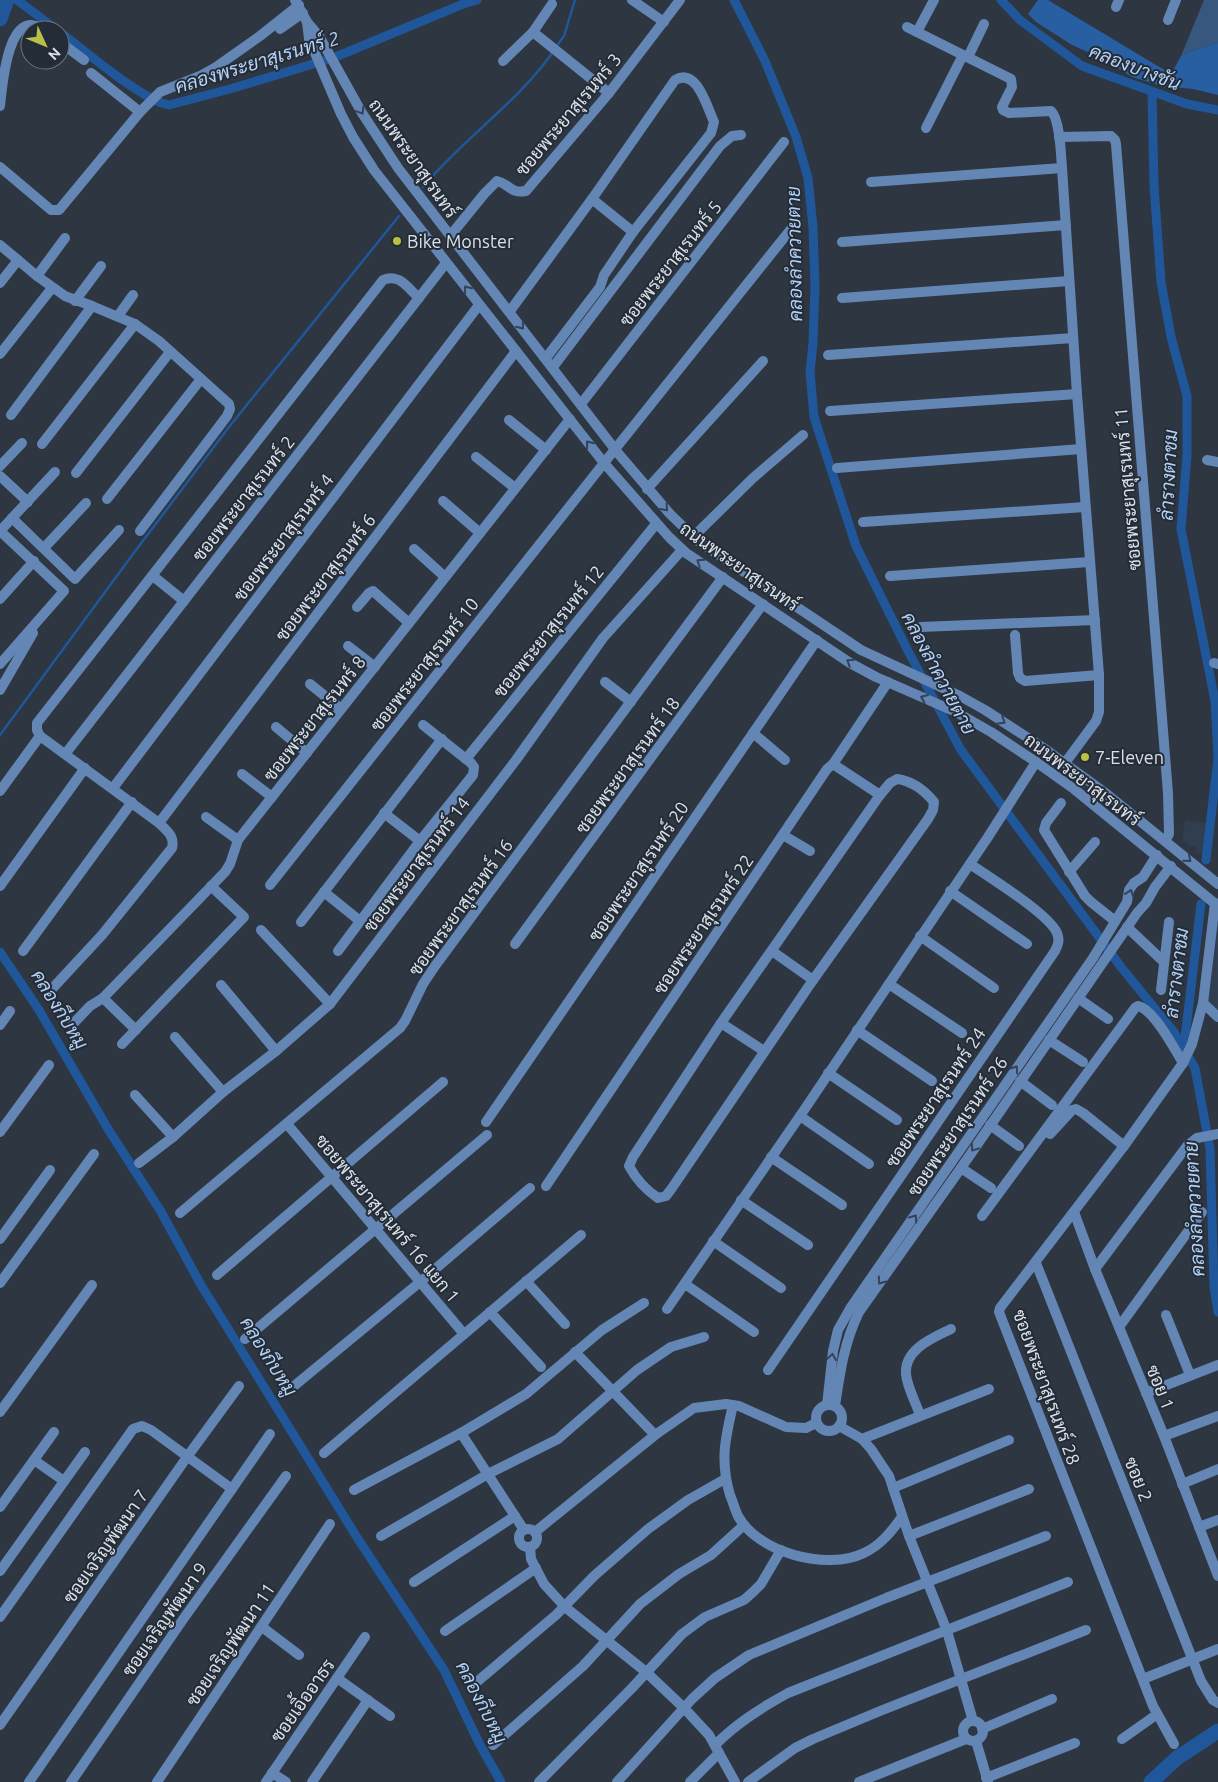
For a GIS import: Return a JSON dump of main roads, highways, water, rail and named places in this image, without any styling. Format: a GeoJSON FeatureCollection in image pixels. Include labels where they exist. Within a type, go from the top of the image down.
{"type":"FeatureCollection","features":[{"type":"Feature","properties":{"kind":"waterway","name":"คลองกีบหมู"},"geometry":{"type":"LineString","coordinates":[[0,19],[7,0]]}},
{"type":"Feature","properties":{"kind":"waterway","name":"คลองพระยาสุเรนทร์ 2"},"geometry":{"type":"LineString","coordinates":[[17,0],[44,20]]}},
{"type":"Feature","properties":{"kind":"waterway","name":"คลองพระยาสุเรนทร์ 2"},"geometry":{"type":"LineString","coordinates":[[70,40],[129,85],[169,105],[333,58],[463,4],[477,0]]}},
{"type":"Feature","properties":{"kind":"waterway"},"geometry":{"type":"LineString","coordinates":[[556,47],[564,36],[575,0]]}},
{"type":"Feature","properties":{"kind":"waterway","name":"คลองลำควายตาย"},"geometry":{"type":"LineString","coordinates":[[734,0],[765,61],[796,137],[808,178],[813,227],[815,287],[810,372],[814,417],[856,546],[908,651],[961,750],[1121,967],[1174,1032],[1195,1068],[1210,1149],[1214,1287],[1218,1312]]}},
{"type":"Feature","properties":{"kind":"waterway","name":"คลองบางชัน"},"geometry":{"type":"LineString","coordinates":[[1001,0],[1020,20],[1082,66],[1187,104],[1218,110]]}},
{"type":"Feature","properties":{"kind":"waterway"},"geometry":{"type":"LineString","coordinates":[[423,187],[455,153],[523,88],[553,52]]}},
{"type":"Feature","properties":{"kind":"waterway","name":"ลำรางตาชม"},"geometry":{"type":"LineString","coordinates":[[1152,92],[1154,186],[1161,282],[1171,337],[1187,396],[1187,455],[1181,529],[1215,701],[1218,758],[1206,860]]}},
{"type":"Feature","properties":{"kind":"waterway"},"geometry":{"type":"LineString","coordinates":[[0,735],[229,427],[399,216]]}},
{"type":"Feature","properties":{"kind":"waterway","name":"ลำรางตาชม"},"geometry":{"type":"LineString","coordinates":[[1184,1046],[1201,904]]}},
{"type":"Feature","properties":{"kind":"waterway","name":"คลองกีบหมู"},"geometry":{"type":"LineString","coordinates":[[0,952],[39,1010],[108,1129],[160,1210],[201,1285],[358,1539],[444,1670],[480,1745],[501,1782]]}},
{"type":"Feature","properties":{"kind":"waterway"},"geometry":{"type":"LineString","coordinates":[[1151,1782],[1177,1758],[1218,1731]]}},
{"type":"Feature","properties":{"kind":"place","name":"Bike Monster"},"geometry":{"type":"Point","coordinates":[397,241]}},
{"type":"Feature","properties":{"kind":"place","name":"7-Eleven"},"geometry":{"type":"Point","coordinates":[1085,757]}}]}
